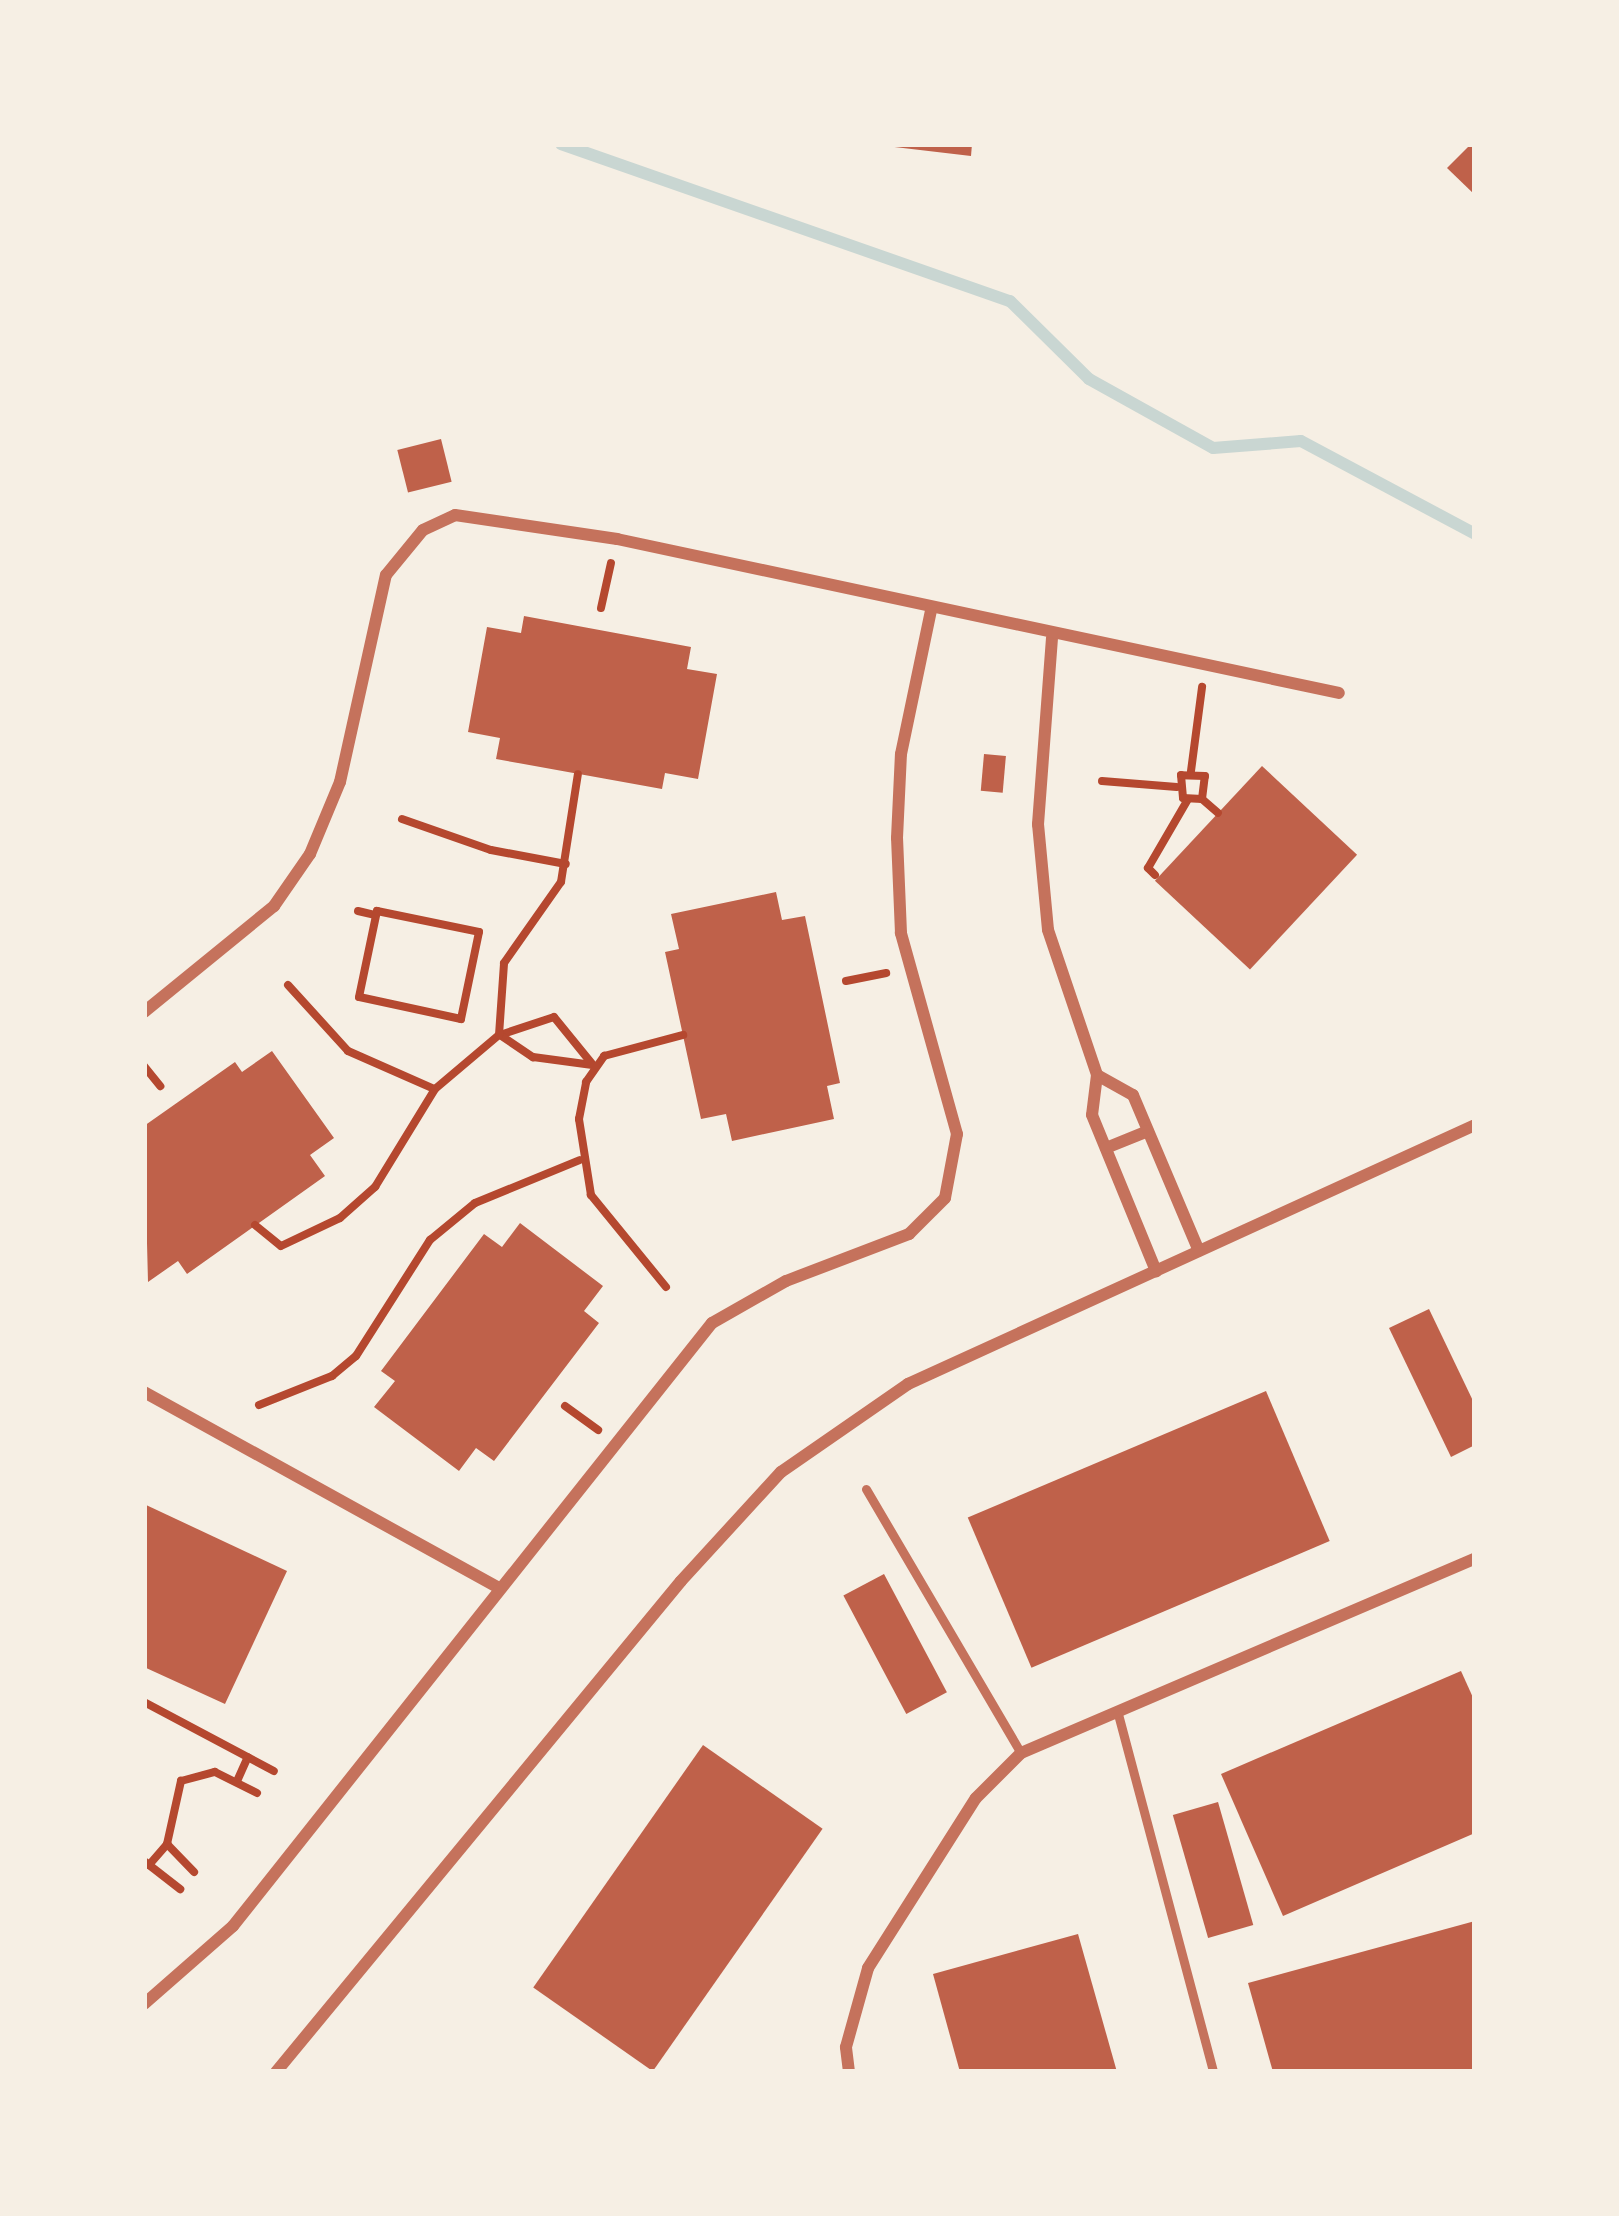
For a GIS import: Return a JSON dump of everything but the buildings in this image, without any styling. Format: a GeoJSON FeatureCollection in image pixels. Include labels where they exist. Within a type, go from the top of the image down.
{"type":"FeatureCollection","features":[{"type":"Feature","properties":{"kind":"street"},"geometry":{"type":"LineString","coordinates":[[144,1012],[274,906],[310,854],[340,782],[386,575],[423,530],[455,515],[499,516],[617,539],[1052,638],[1339,693]]}},
{"type":"Feature","properties":{"kind":"street"},"geometry":{"type":"LineString","coordinates":[[144,2004],[233,1926],[497,1586],[712,1323],[786,1281],[909,1234],[935,1214],[951,1181],[957,1134],[901,933],[901,754],[932,610]]}},
{"type":"Feature","properties":{"kind":"street"},"geometry":{"type":"LineString","coordinates":[[1052,638],[1039,824],[1048,930],[1097,1075],[1092,1114],[1156,1271]]}},
{"type":"Feature","properties":{"kind":"street"},"geometry":{"type":"LineString","coordinates":[[1097,1075],[1133,1096],[1199,1251]]}},
{"type":"Feature","properties":{"kind":"street"},"geometry":{"type":"LineString","coordinates":[[275,2072],[681,1581],[781,1472],[908,1384],[1475,1125]]}},
{"type":"Feature","properties":{"kind":"street"},"geometry":{"type":"LineString","coordinates":[[1106,1148],[1148,1131]]}},
{"type":"Feature","properties":{"kind":"street"},"geometry":{"type":"LineString","coordinates":[[144,1393],[497,1586]]}},
{"type":"Feature","properties":{"kind":"street"},"geometry":{"type":"LineString","coordinates":[[849,2072],[846,2047],[868,1968],[976,1798],[1021,1753],[1475,1558]]}},
{"type":"Feature","properties":{"kind":"lane"},"geometry":{"type":"LineString","coordinates":[[866,1489],[1021,1753]]}},
{"type":"Feature","properties":{"kind":"lane"},"geometry":{"type":"LineString","coordinates":[[1118,1714],[1213,2072]]}},
{"type":"Feature","properties":{"kind":"path"},"geometry":{"type":"LineString","coordinates":[[601,608],[617,539]]}},
{"type":"Feature","properties":{"kind":"path"},"geometry":{"type":"LineString","coordinates":[[1177,787],[1191,771],[1206,668]]}},
{"type":"Feature","properties":{"kind":"path"},"geometry":{"type":"LineString","coordinates":[[1191,771],[1208,780],[1202,799]]}},
{"type":"Feature","properties":{"kind":"path"},"geometry":{"type":"LineString","coordinates":[[499,1035],[504,963],[544,915],[566,864],[578,774]]}},
{"type":"Feature","properties":{"kind":"path"},"geometry":{"type":"LineString","coordinates":[[1102,781],[1177,787],[1187,801]]}},
{"type":"Feature","properties":{"kind":"path"},"geometry":{"type":"LineString","coordinates":[[1187,801],[1202,799],[1218,813]]}},
{"type":"Feature","properties":{"kind":"path"},"geometry":{"type":"LineString","coordinates":[[1155,875],[1148,868],[1187,801]]}},
{"type":"Feature","properties":{"kind":"path"},"geometry":{"type":"LineString","coordinates":[[402,819],[490,850],[566,864]]}},
{"type":"Feature","properties":{"kind":"path"},"geometry":{"type":"LineString","coordinates":[[358,910],[479,932],[460,1018],[359,997],[376,915]]}},
{"type":"Feature","properties":{"kind":"path"},"geometry":{"type":"LineString","coordinates":[[846,981],[911,968]]}},
{"type":"Feature","properties":{"kind":"path"},"geometry":{"type":"LineString","coordinates":[[288,985],[348,1051],[434,1089]]}},
{"type":"Feature","properties":{"kind":"path"},"geometry":{"type":"LineString","coordinates":[[255,1225],[281,1246],[340,1217],[375,1187],[434,1089],[499,1035],[554,1017],[593,1065]]}},
{"type":"Feature","properties":{"kind":"path"},"geometry":{"type":"LineString","coordinates":[[499,1035],[533,1057],[593,1065],[614,1051],[683,1035]]}},
{"type":"Feature","properties":{"kind":"path"},"geometry":{"type":"LineString","coordinates":[[593,1065],[579,1120],[580,1160],[612,1227],[666,1287]]}},
{"type":"Feature","properties":{"kind":"path"},"geometry":{"type":"LineString","coordinates":[[144,1066],[160,1086]]}},
{"type":"Feature","properties":{"kind":"path"},"geometry":{"type":"LineString","coordinates":[[259,1405],[332,1376],[356,1356],[430,1240],[475,1203],[580,1160]]}},
{"type":"Feature","properties":{"kind":"path"},"geometry":{"type":"LineString","coordinates":[[565,1406],[614,1443]]}},
{"type":"Feature","properties":{"kind":"path"},"geometry":{"type":"LineString","coordinates":[[144,1702],[274,1772]]}},
{"type":"Feature","properties":{"kind":"path"},"geometry":{"type":"LineString","coordinates":[[238,1779],[248,1757]]}},
{"type":"Feature","properties":{"kind":"path"},"geometry":{"type":"LineString","coordinates":[[180,1888],[146,1863],[167,1844],[181,1781],[195,1773],[238,1779],[257,1793]]}},
{"type":"Feature","properties":{"kind":"path"},"geometry":{"type":"LineString","coordinates":[[167,1844],[194,1872]]}},
{"type":"Feature","properties":{"kind":"waterway"},"geometry":{"type":"LineString","coordinates":[[561,144],[1010,301],[1089,379],[1213,448],[1301,441],[1475,534]]}}]}
